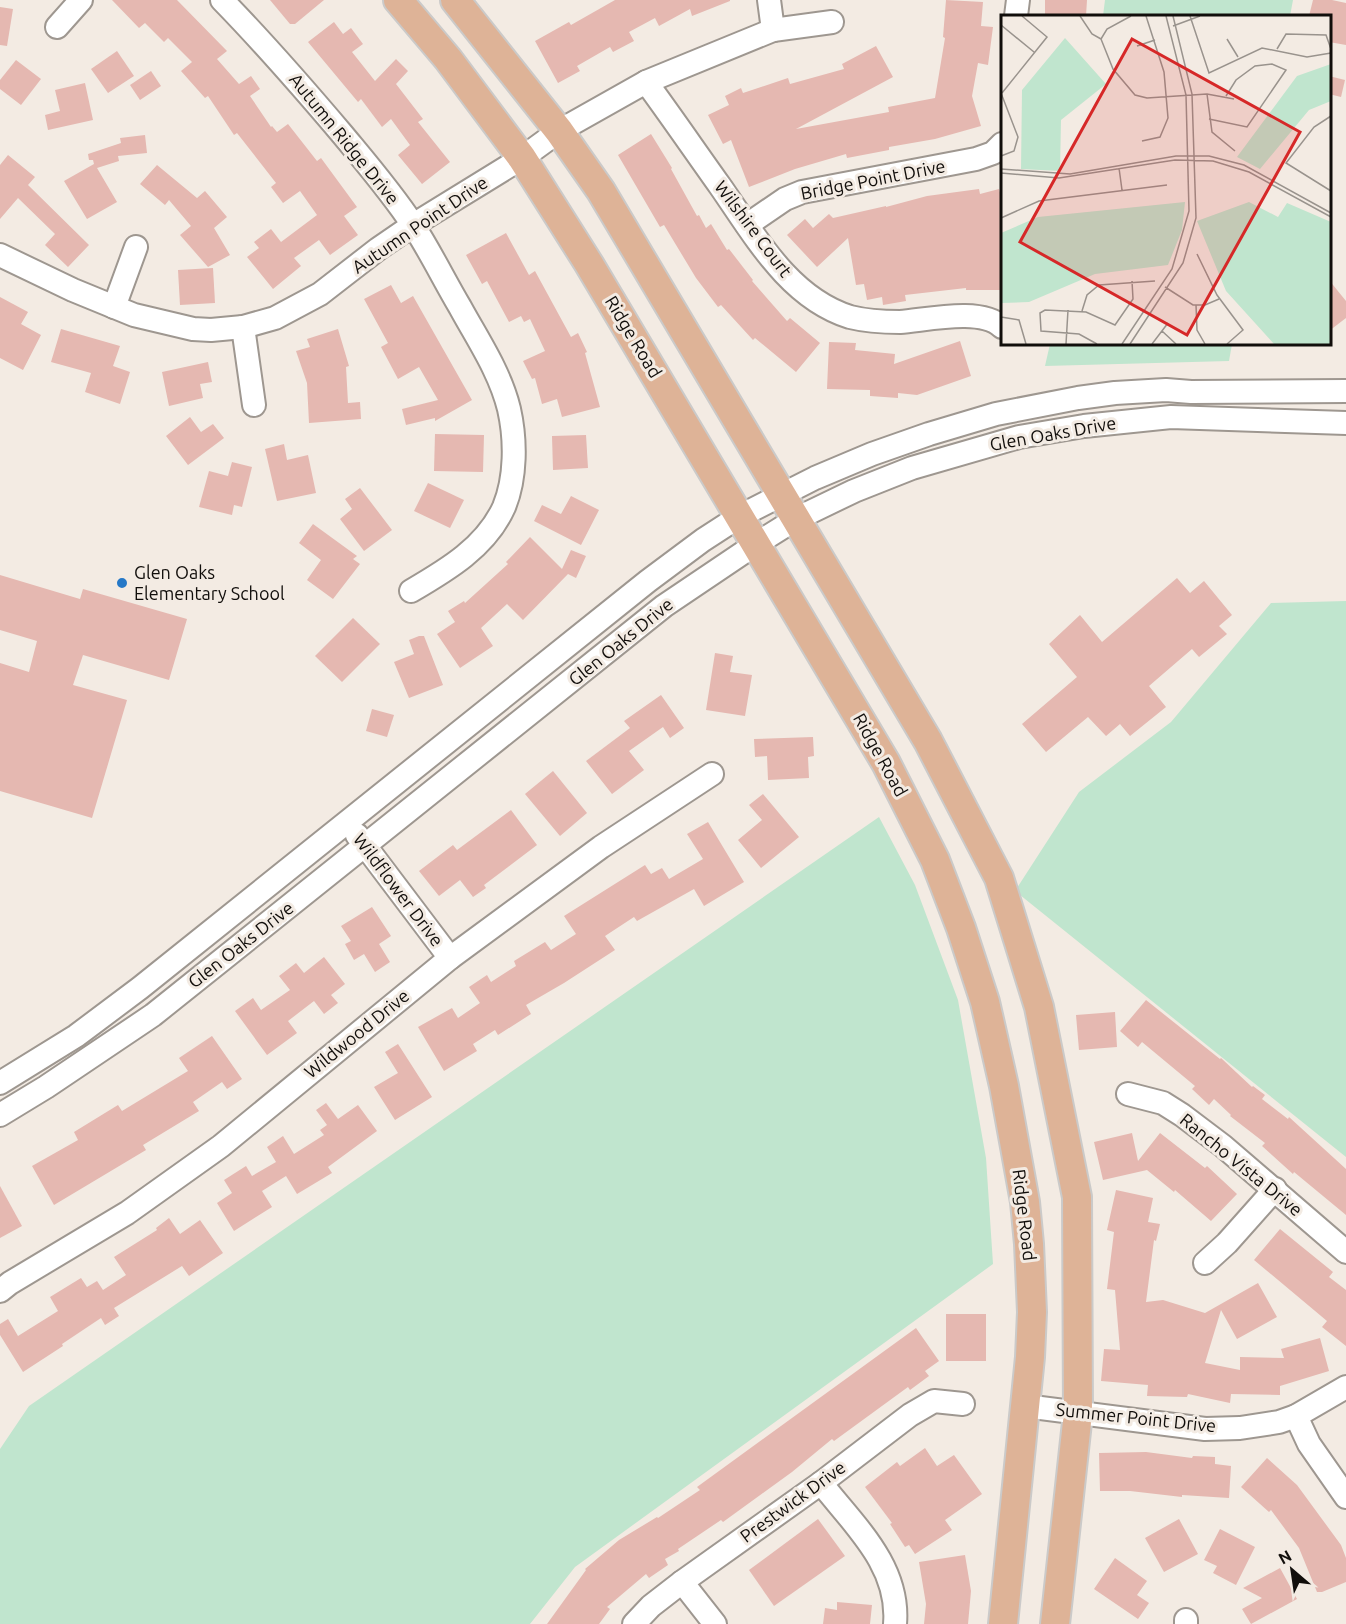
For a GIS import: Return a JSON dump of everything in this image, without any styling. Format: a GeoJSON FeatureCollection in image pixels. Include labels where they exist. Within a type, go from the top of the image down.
{"type":"FeatureCollection","features":[{"type":"Feature","properties":{"kind":"main road","name":"Ridge Road"},"geometry":{"type":"LineString","coordinates":[[398,0],[448,59],[522,158],[589,264],[886,763],[939,870],[961,928],[986,1002],[998,1053],[1025,1202],[1029,1244],[1032,1312],[1003,1624]]}},
{"type":"Feature","properties":{"kind":"main road"},"geometry":{"type":"LineString","coordinates":[[455,0],[559,131],[601,191],[928,741],[999,878],[1039,1007],[1077,1197],[1078,1413],[1055,1624]]}},
{"type":"Feature","properties":{"kind":"main road"},"geometry":{"type":"LineString","coordinates":[[886,763],[928,741]]}},
{"type":"Feature","properties":{"kind":"street"},"geometry":{"type":"LineString","coordinates":[[57,27],[81,0]]}},
{"type":"Feature","properties":{"kind":"street","name":"Autumn Ridge Drive"},"geometry":{"type":"LineString","coordinates":[[222,0],[308,93],[378,178],[413,225],[489,358],[502,387],[509,410],[513,457],[512,476],[503,508],[492,528],[469,553],[411,591]]}},
{"type":"Feature","properties":{"kind":"street"},"geometry":{"type":"LineString","coordinates":[[769,0],[773,30]]}},
{"type":"Feature","properties":{"kind":"street"},"geometry":{"type":"LineString","coordinates":[[1016,15],[1017,0]]}},
{"type":"Feature","properties":{"kind":"street","name":"Autumn Point Drive"},"geometry":{"type":"LineString","coordinates":[[0,255],[40,276],[114,307],[160,322],[193,329],[243,327],[275,318],[320,294],[413,225],[522,158],[559,131],[646,81],[773,30],[832,22]]}},
{"type":"Feature","properties":{"kind":"street","name":"Wilshire Court"},"geometry":{"type":"LineString","coordinates":[[646,81],[770,257],[798,287],[811,297],[842,313],[863,320],[881,322],[975,316],[1001,326]]}},
{"type":"Feature","properties":{"kind":"street","name":"Bridge Point Drive"},"geometry":{"type":"LineString","coordinates":[[747,225],[785,199],[802,192],[976,159],[993,153],[1001,145]]}},
{"type":"Feature","properties":{"kind":"street"},"geometry":{"type":"LineString","coordinates":[[114,307],[136,247]]}},
{"type":"Feature","properties":{"kind":"street"},"geometry":{"type":"LineString","coordinates":[[243,327],[254,405]]}},
{"type":"Feature","properties":{"kind":"street","name":"Glen Oaks Drive"},"geometry":{"type":"LineString","coordinates":[[0,1115],[39,1092],[153,1016],[663,606],[756,544],[790,507],[872,454],[996,414],[1115,393],[1166,390],[1191,392],[1346,391]]}},
{"type":"Feature","properties":{"kind":"street"},"geometry":{"type":"LineString","coordinates":[[1191,392],[1192,418]]}},
{"type":"Feature","properties":{"kind":"street","name":"Glen Oaks Drive"},"geometry":{"type":"LineString","coordinates":[[0,1083],[76,1036],[141,988],[604,614],[703,540],[740,516],[790,507],[854,491],[912,468],[1019,437],[1084,426],[1171,417],[1346,423]]}},
{"type":"Feature","properties":{"kind":"street","name":"Wildwood Drive"},"geometry":{"type":"LineString","coordinates":[[0,1292],[10,1283],[127,1212],[220,1146],[450,958],[601,847],[712,774]]}},
{"type":"Feature","properties":{"kind":"street","name":"Wildflower Drive"},"geometry":{"type":"LineString","coordinates":[[346,822],[450,958]]}},
{"type":"Feature","properties":{"kind":"street","name":"Rancho Vista Drive"},"geometry":{"type":"LineString","coordinates":[[1128,1094],[1163,1103],[1223,1146],[1346,1252]]}},
{"type":"Feature","properties":{"kind":"street"},"geometry":{"type":"LineString","coordinates":[[1205,1263],[1227,1243],[1275,1189]]}},
{"type":"Feature","properties":{"kind":"street","name":"Summer Point Drive"},"geometry":{"type":"LineString","coordinates":[[1025,1406],[1205,1428],[1240,1428],[1279,1422],[1296,1416],[1346,1387]]}},
{"type":"Feature","properties":{"kind":"street","name":"Prestwick Drive"},"geometry":{"type":"LineString","coordinates":[[634,1624],[651,1606],[682,1582],[821,1483],[910,1415],[934,1401],[963,1404]]}},
{"type":"Feature","properties":{"kind":"street"},"geometry":{"type":"LineString","coordinates":[[1296,1416],[1309,1444],[1346,1497]]}},
{"type":"Feature","properties":{"kind":"street"},"geometry":{"type":"LineString","coordinates":[[821,1483],[877,1553],[886,1569],[894,1591],[895,1624]]}},
{"type":"Feature","properties":{"kind":"street"},"geometry":{"type":"LineString","coordinates":[[682,1582],[715,1624]]}},
{"type":"Feature","properties":{"kind":"green space"},"geometry":{"type":"Polygon","coordinates":[[[1105,0],[1293,0],[1290,15],[1103,15],[1105,0]]]}},
{"type":"Feature","properties":{"kind":"green space"},"geometry":{"type":"Polygon","coordinates":[[[1050,345],[1232,345],[1229,361],[1045,366],[1050,345]]]}},
{"type":"Feature","properties":{"kind":"green space"},"geometry":{"type":"Polygon","coordinates":[[[1346,601],[1346,1157],[1015,891],[1079,792],[1171,722],[1271,603],[1346,601]]]}},
{"type":"Feature","properties":{"kind":"green space"},"geometry":{"type":"Polygon","coordinates":[[[879,817],[915,885],[958,1000],[986,1158],[993,1264],[575,1567],[530,1624],[0,1624],[0,1449],[29,1406],[879,817]]]}},
{"type":"Feature","properties":{"kind":"building"},"geometry":{"type":"Polygon","coordinates":[[[112,0],[177,0],[227,51],[217,59],[239,84],[251,76],[260,89],[250,96],[271,127],[277,132],[288,124],[317,161],[321,158],[357,207],[344,216],[358,235],[330,255],[319,240],[294,258],[301,266],[273,289],[247,257],[259,248],[254,242],[271,229],[281,242],[317,215],[300,191],[283,203],[271,187],[276,183],[237,133],[234,135],[208,96],[205,98],[181,71],[192,62],[168,38],[164,42],[145,23],[139,28],[112,0]]]}},
{"type":"Feature","properties":{"kind":"building"},"geometry":{"type":"Polygon","coordinates":[[[270,0],[324,0],[295,24],[290,24],[270,0]]]}},
{"type":"Feature","properties":{"kind":"building"},"geometry":{"type":"Polygon","coordinates":[[[615,0],[730,1],[692,16],[690,9],[659,26],[655,18],[629,32],[634,41],[613,52],[610,47],[577,66],[580,71],[558,83],[535,41],[569,22],[571,25],[615,0]]]}},
{"type":"Feature","properties":{"kind":"building"},"geometry":{"type":"Polygon","coordinates":[[[946,0],[983,2],[981,26],[993,27],[988,65],[978,63],[972,96],[981,126],[935,139],[889,147],[889,150],[847,158],[846,154],[795,169],[749,187],[731,140],[723,144],[708,115],[729,105],[725,96],[741,88],[743,93],[788,78],[790,84],[844,69],[842,64],[876,46],[893,77],[796,129],[889,112],[888,107],[935,98],[945,38],[943,37],[946,0]]]}},
{"type":"Feature","properties":{"kind":"building"},"geometry":{"type":"Polygon","coordinates":[[[1045,0],[1087,0],[1086,15],[1045,15],[1045,0]]]}},
{"type":"Feature","properties":{"kind":"building"},"geometry":{"type":"Polygon","coordinates":[[[1313,0],[1346,3],[1346,45],[1331,42],[1331,15],[1309,15],[1313,0]]]}},
{"type":"Feature","properties":{"kind":"building"},"geometry":{"type":"Polygon","coordinates":[[[0,7],[13,9],[7,46],[0,45],[0,7]]]}},
{"type":"Feature","properties":{"kind":"building"},"geometry":{"type":"Polygon","coordinates":[[[334,22],[343,34],[351,28],[363,44],[352,52],[375,81],[396,59],[408,71],[396,84],[423,119],[418,122],[450,162],[422,184],[398,155],[410,145],[391,119],[382,127],[361,99],[358,102],[308,42],[334,22]]]}},
{"type":"Feature","properties":{"kind":"building"},"geometry":{"type":"Polygon","coordinates":[[[117,51],[134,76],[108,93],[91,69],[117,51]]]}},
{"type":"Feature","properties":{"kind":"building"},"geometry":{"type":"Polygon","coordinates":[[[16,60],[41,79],[21,105],[0,89],[0,80],[16,60]]]}},
{"type":"Feature","properties":{"kind":"building"},"geometry":{"type":"Polygon","coordinates":[[[151,71],[161,86],[140,100],[130,85],[151,71]]]}},
{"type":"Feature","properties":{"kind":"building"},"geometry":{"type":"Polygon","coordinates":[[[1331,76],[1345,80],[1341,97],[1331,94],[1331,76]]]}},
{"type":"Feature","properties":{"kind":"building"},"geometry":{"type":"Polygon","coordinates":[[[85,83],[93,120],[48,130],[45,115],[60,111],[55,90],[85,83]]]}},
{"type":"Feature","properties":{"kind":"building"},"geometry":{"type":"Polygon","coordinates":[[[651,134],[706,228],[711,224],[727,250],[729,249],[752,281],[787,321],[790,318],[820,343],[796,372],[755,338],[753,340],[721,305],[718,307],[696,278],[664,225],[660,227],[618,155],[651,134]]]}},
{"type":"Feature","properties":{"kind":"building"},"geometry":{"type":"Polygon","coordinates":[[[145,135],[147,153],[118,156],[119,161],[97,168],[117,202],[87,219],[64,181],[94,164],[93,160],[89,160],[88,154],[121,143],[120,138],[145,135]]]}},
{"type":"Feature","properties":{"kind":"building"},"geometry":{"type":"Polygon","coordinates":[[[8,155],[35,177],[28,185],[89,245],[68,267],[45,245],[55,234],[18,198],[0,219],[0,165],[8,155]]]}},
{"type":"Feature","properties":{"kind":"building"},"geometry":{"type":"Polygon","coordinates":[[[157,165],[197,198],[205,191],[227,217],[214,228],[230,255],[208,267],[180,235],[191,226],[169,200],[165,205],[140,184],[157,165]]]}},
{"type":"Feature","properties":{"kind":"building"},"geometry":{"type":"Polygon","coordinates":[[[979,189],[980,194],[999,189],[1001,196],[1001,290],[966,290],[966,288],[905,295],[906,301],[883,305],[882,297],[867,300],[864,284],[856,285],[848,238],[817,267],[787,235],[805,219],[813,228],[829,214],[833,218],[927,196],[979,189]]]}},
{"type":"Feature","properties":{"kind":"building"},"geometry":{"type":"Polygon","coordinates":[[[506,233],[529,275],[535,271],[571,337],[578,333],[587,352],[585,353],[600,407],[562,417],[557,399],[542,404],[535,378],[532,379],[523,361],[545,351],[530,319],[524,322],[521,316],[509,322],[487,281],[482,284],[466,255],[506,233]]]}},
{"type":"Feature","properties":{"kind":"building"},"geometry":{"type":"Polygon","coordinates":[[[213,268],[215,303],[180,305],[178,270],[213,268]]]}},
{"type":"Feature","properties":{"kind":"building"},"geometry":{"type":"Polygon","coordinates":[[[1331,282],[1346,301],[1346,318],[1331,329],[1331,282]]]}},
{"type":"Feature","properties":{"kind":"building"},"geometry":{"type":"Polygon","coordinates":[[[391,285],[401,303],[413,296],[472,400],[435,421],[435,418],[406,425],[402,409],[438,400],[419,367],[398,379],[381,347],[388,343],[364,299],[391,285]]]}},
{"type":"Feature","properties":{"kind":"building"},"geometry":{"type":"Polygon","coordinates":[[[0,297],[28,312],[21,324],[41,335],[23,370],[0,358],[0,297]]]}},
{"type":"Feature","properties":{"kind":"building"},"geometry":{"type":"Polygon","coordinates":[[[61,329],[120,346],[113,366],[130,372],[120,404],[85,392],[91,373],[51,362],[61,329]]]}},
{"type":"Feature","properties":{"kind":"building"},"geometry":{"type":"Polygon","coordinates":[[[338,329],[349,366],[346,367],[348,403],[360,402],[361,419],[309,423],[307,383],[296,351],[310,347],[307,339],[338,329]]]}},
{"type":"Feature","properties":{"kind":"building"},"geometry":{"type":"Polygon","coordinates":[[[960,341],[971,376],[917,395],[898,393],[898,398],[870,396],[870,390],[827,389],[829,342],[856,343],[855,350],[895,354],[894,364],[960,341]]]}},
{"type":"Feature","properties":{"kind":"building"},"geometry":{"type":"Polygon","coordinates":[[[208,362],[212,382],[200,384],[203,398],[169,406],[162,372],[208,362]]]}},
{"type":"Feature","properties":{"kind":"building"},"geometry":{"type":"Polygon","coordinates":[[[190,417],[201,432],[213,424],[224,438],[188,465],[166,436],[190,417]]]}},
{"type":"Feature","properties":{"kind":"building"},"geometry":{"type":"Polygon","coordinates":[[[435,434],[484,435],[483,472],[434,471],[435,434]]]}},
{"type":"Feature","properties":{"kind":"building"},"geometry":{"type":"Polygon","coordinates":[[[586,435],[588,468],[553,470],[552,436],[586,435]]]}},
{"type":"Feature","properties":{"kind":"building"},"geometry":{"type":"Polygon","coordinates":[[[284,444],[287,460],[308,455],[316,493],[277,501],[265,449],[284,444]]]}},
{"type":"Feature","properties":{"kind":"building"},"geometry":{"type":"Polygon","coordinates":[[[232,462],[252,467],[242,507],[234,505],[232,515],[199,507],[209,471],[228,476],[232,462]]]}},
{"type":"Feature","properties":{"kind":"building"},"geometry":{"type":"Polygon","coordinates":[[[428,483],[464,500],[450,528],[414,511],[428,483]]]}},
{"type":"Feature","properties":{"kind":"building"},"geometry":{"type":"Polygon","coordinates":[[[360,488],[392,530],[364,551],[340,519],[352,509],[345,499],[360,488]]]}},
{"type":"Feature","properties":{"kind":"building"},"geometry":{"type":"Polygon","coordinates":[[[571,496],[599,510],[581,545],[534,521],[542,505],[561,514],[571,496]]]}},
{"type":"Feature","properties":{"kind":"building"},"geometry":{"type":"Polygon","coordinates":[[[313,524],[357,556],[353,559],[360,564],[333,599],[307,580],[321,560],[299,543],[313,524]]]}},
{"type":"Feature","properties":{"kind":"building"},"geometry":{"type":"Polygon","coordinates":[[[530,537],[562,569],[571,550],[586,556],[576,578],[568,574],[523,620],[507,604],[481,628],[493,646],[460,668],[437,634],[455,622],[448,611],[464,601],[465,603],[508,564],[506,562],[530,537]]]}},
{"type":"Feature","properties":{"kind":"building"},"geometry":{"type":"Polygon","coordinates":[[[0,575],[80,599],[83,589],[187,619],[169,680],[83,655],[73,685],[127,700],[92,818],[0,791],[0,663],[29,672],[37,641],[0,630],[0,575]]]}},
{"type":"Feature","properties":{"kind":"building"},"geometry":{"type":"Polygon","coordinates":[[[1177,578],[1190,593],[1204,581],[1232,615],[1219,626],[1227,634],[1199,657],[1192,649],[1149,686],[1166,707],[1130,736],[1120,724],[1106,736],[1088,717],[1046,752],[1022,724],[1077,677],[1049,644],[1080,615],[1102,642],[1177,578]]]}},
{"type":"Feature","properties":{"kind":"building"},"geometry":{"type":"Polygon","coordinates":[[[353,618],[380,644],[342,682],[315,656],[353,618]]]}},
{"type":"Feature","properties":{"kind":"building"},"geometry":{"type":"Polygon","coordinates":[[[424,636],[443,685],[409,698],[394,662],[414,654],[409,640],[424,636]]]}},
{"type":"Feature","properties":{"kind":"building"},"geometry":{"type":"Polygon","coordinates":[[[715,653],[733,656],[730,672],[752,675],[745,716],[706,710],[715,653]]]}},
{"type":"Feature","properties":{"kind":"building"},"geometry":{"type":"Polygon","coordinates":[[[661,695],[684,728],[670,738],[663,727],[629,751],[644,770],[612,794],[586,761],[630,728],[624,721],[661,695]]]}},
{"type":"Feature","properties":{"kind":"building"},"geometry":{"type":"Polygon","coordinates":[[[372,709],[394,715],[387,737],[366,731],[372,709]]]}},
{"type":"Feature","properties":{"kind":"building"},"geometry":{"type":"Polygon","coordinates":[[[813,737],[814,756],[808,757],[809,778],[768,780],[767,756],[755,757],[754,739],[813,737]]]}},
{"type":"Feature","properties":{"kind":"building"},"geometry":{"type":"Polygon","coordinates":[[[553,771],[587,813],[560,836],[525,794],[553,771]]]}},
{"type":"Feature","properties":{"kind":"building"},"geometry":{"type":"Polygon","coordinates":[[[763,794],[799,837],[761,868],[738,840],[762,820],[749,805],[763,794]]]}},
{"type":"Feature","properties":{"kind":"building"},"geometry":{"type":"Polygon","coordinates":[[[511,810],[537,845],[484,885],[486,888],[473,897],[460,880],[439,896],[419,871],[453,845],[457,850],[511,810]]]}},
{"type":"Feature","properties":{"kind":"building"},"geometry":{"type":"Polygon","coordinates":[[[708,822],[744,882],[704,906],[694,889],[637,921],[634,917],[605,936],[615,950],[526,1005],[531,1014],[498,1035],[495,1030],[473,1044],[477,1051],[444,1071],[418,1027],[452,1008],[458,1018],[480,1003],[469,987],[487,975],[491,982],[516,966],[514,961],[545,942],[551,950],[576,934],[564,916],[645,865],[651,874],[662,868],[669,879],[703,859],[687,834],[708,822]]]}},
{"type":"Feature","properties":{"kind":"building"},"geometry":{"type":"Polygon","coordinates":[[[372,907],[391,936],[379,944],[390,962],[375,972],[364,954],[354,960],[345,944],[351,941],[341,926],[372,907]]]}},
{"type":"Feature","properties":{"kind":"building"},"geometry":{"type":"Polygon","coordinates":[[[324,957],[345,984],[331,995],[338,1003],[324,1014],[314,1001],[288,1021],[297,1033],[267,1055],[235,1011],[253,998],[261,1010],[290,990],[279,976],[296,963],[304,973],[324,957]]]}},
{"type":"Feature","properties":{"kind":"building"},"geometry":{"type":"Polygon","coordinates":[[[1146,1000],[1221,1058],[1252,1087],[1265,1095],[1262,1099],[1288,1119],[1289,1117],[1346,1169],[1346,1215],[1294,1172],[1293,1174],[1262,1146],[1265,1143],[1230,1116],[1214,1099],[1209,1105],[1192,1089],[1195,1086],[1142,1042],[1138,1047],[1120,1031],[1146,1000]]]}},
{"type":"Feature","properties":{"kind":"building"},"geometry":{"type":"Polygon","coordinates":[[[1115,1012],[1117,1047],[1079,1050],[1076,1015],[1115,1012]]]}},
{"type":"Feature","properties":{"kind":"building"},"geometry":{"type":"Polygon","coordinates":[[[212,1036],[242,1079],[227,1089],[222,1082],[193,1102],[199,1111],[143,1145],[146,1150],[54,1205],[32,1166],[78,1140],[74,1132],[118,1105],[122,1111],[188,1071],[179,1058],[212,1036]]]}},
{"type":"Feature","properties":{"kind":"building"},"geometry":{"type":"Polygon","coordinates":[[[398,1044],[432,1097],[395,1120],[374,1087],[398,1073],[385,1052],[398,1044]]]}},
{"type":"Feature","properties":{"kind":"building"},"geometry":{"type":"Polygon","coordinates":[[[326,1103],[338,1119],[358,1105],[377,1131],[328,1167],[332,1173],[297,1194],[286,1176],[262,1191],[272,1207],[234,1231],[217,1203],[232,1193],[224,1180],[246,1166],[252,1176],[276,1162],[267,1147],[283,1136],[294,1154],[324,1135],[320,1130],[327,1125],[316,1110],[326,1103]]]}},
{"type":"Feature","properties":{"kind":"building"},"geometry":{"type":"Polygon","coordinates":[[[1132,1133],[1138,1161],[1160,1133],[1205,1168],[1207,1166],[1237,1194],[1211,1221],[1175,1190],[1174,1192],[1147,1170],[1103,1180],[1094,1142],[1132,1133]]]}},
{"type":"Feature","properties":{"kind":"building"},"geometry":{"type":"Polygon","coordinates":[[[0,1186],[22,1226],[0,1238],[0,1186]]]}},
{"type":"Feature","properties":{"kind":"building"},"geometry":{"type":"Polygon","coordinates":[[[1116,1190],[1153,1198],[1148,1222],[1160,1224],[1156,1241],[1154,1240],[1146,1302],[1163,1300],[1205,1313],[1258,1283],[1277,1317],[1237,1339],[1221,1310],[1205,1363],[1240,1370],[1240,1357],[1284,1358],[1281,1349],[1320,1338],[1329,1371],[1280,1386],[1280,1395],[1231,1394],[1230,1403],[1188,1394],[1187,1397],[1147,1396],[1148,1385],[1101,1381],[1104,1349],[1120,1350],[1115,1290],[1107,1289],[1114,1232],[1107,1230],[1116,1190]]]}},
{"type":"Feature","properties":{"kind":"building"},"geometry":{"type":"Polygon","coordinates":[[[169,1218],[180,1234],[200,1220],[223,1253],[189,1276],[182,1266],[114,1308],[119,1316],[105,1325],[101,1318],[23,1372],[0,1335],[0,1324],[8,1319],[18,1336],[58,1311],[50,1297],[81,1278],[87,1287],[97,1281],[103,1290],[126,1275],[114,1257],[157,1230],[156,1228],[169,1218]]]}},
{"type":"Feature","properties":{"kind":"building"},"geometry":{"type":"Polygon","coordinates":[[[1280,1229],[1333,1272],[1329,1277],[1346,1290],[1346,1346],[1322,1327],[1327,1321],[1254,1260],[1280,1229]]]}},
{"type":"Feature","properties":{"kind":"building"},"geometry":{"type":"Polygon","coordinates":[[[946,1314],[986,1314],[986,1361],[946,1361],[946,1314]]]}},
{"type":"Feature","properties":{"kind":"building"},"geometry":{"type":"Polygon","coordinates":[[[916,1328],[939,1361],[925,1371],[929,1376],[910,1390],[908,1387],[834,1441],[832,1439],[792,1472],[723,1522],[721,1520],[678,1549],[679,1551],[665,1559],[668,1565],[649,1578],[646,1574],[607,1607],[610,1609],[599,1624],[547,1624],[585,1569],[619,1540],[700,1490],[697,1487],[916,1328]]]}},
{"type":"Feature","properties":{"kind":"building"},"geometry":{"type":"Polygon","coordinates":[[[925,1448],[937,1466],[954,1455],[982,1494],[945,1520],[952,1530],[915,1554],[909,1545],[905,1547],[890,1524],[892,1523],[865,1487],[897,1462],[900,1466],[925,1448]]]}},
{"type":"Feature","properties":{"kind":"building"},"geometry":{"type":"Polygon","coordinates":[[[1146,1452],[1192,1458],[1193,1456],[1215,1457],[1215,1464],[1231,1466],[1229,1498],[1100,1491],[1099,1453],[1146,1452]]]}},
{"type":"Feature","properties":{"kind":"building"},"geometry":{"type":"Polygon","coordinates":[[[1267,1458],[1297,1485],[1341,1545],[1346,1558],[1346,1582],[1317,1592],[1299,1548],[1271,1510],[1269,1512],[1241,1487],[1267,1458]]]}},
{"type":"Feature","properties":{"kind":"building"},"geometry":{"type":"Polygon","coordinates":[[[818,1519],[845,1556],[774,1606],[749,1570],[818,1519]]]}},
{"type":"Feature","properties":{"kind":"building"},"geometry":{"type":"Polygon","coordinates":[[[1179,1519],[1198,1554],[1164,1572],[1145,1538],[1179,1519]]]}},
{"type":"Feature","properties":{"kind":"building"},"geometry":{"type":"Polygon","coordinates":[[[1220,1529],[1255,1547],[1236,1585],[1213,1573],[1217,1566],[1204,1560],[1220,1529]]]}},
{"type":"Feature","properties":{"kind":"building"},"geometry":{"type":"Polygon","coordinates":[[[965,1555],[971,1591],[968,1624],[924,1624],[926,1604],[919,1562],[965,1555]]]}},
{"type":"Feature","properties":{"kind":"building"},"geometry":{"type":"Polygon","coordinates":[[[1115,1558],[1147,1581],[1137,1595],[1149,1603],[1138,1619],[1094,1589],[1115,1558]]]}},
{"type":"Feature","properties":{"kind":"building"},"geometry":{"type":"Polygon","coordinates":[[[1280,1568],[1297,1599],[1251,1624],[1242,1609],[1262,1598],[1243,1588],[1280,1568]]]}},
{"type":"Feature","properties":{"kind":"building"},"geometry":{"type":"Polygon","coordinates":[[[837,1602],[872,1605],[870,1624],[823,1624],[825,1608],[837,1610],[837,1602]]]}},
{"type":"Feature","properties":{"kind":"place","name":"Glen Oaks Elementary School"},"geometry":{"type":"Point","coordinates":[122,583]}}]}
